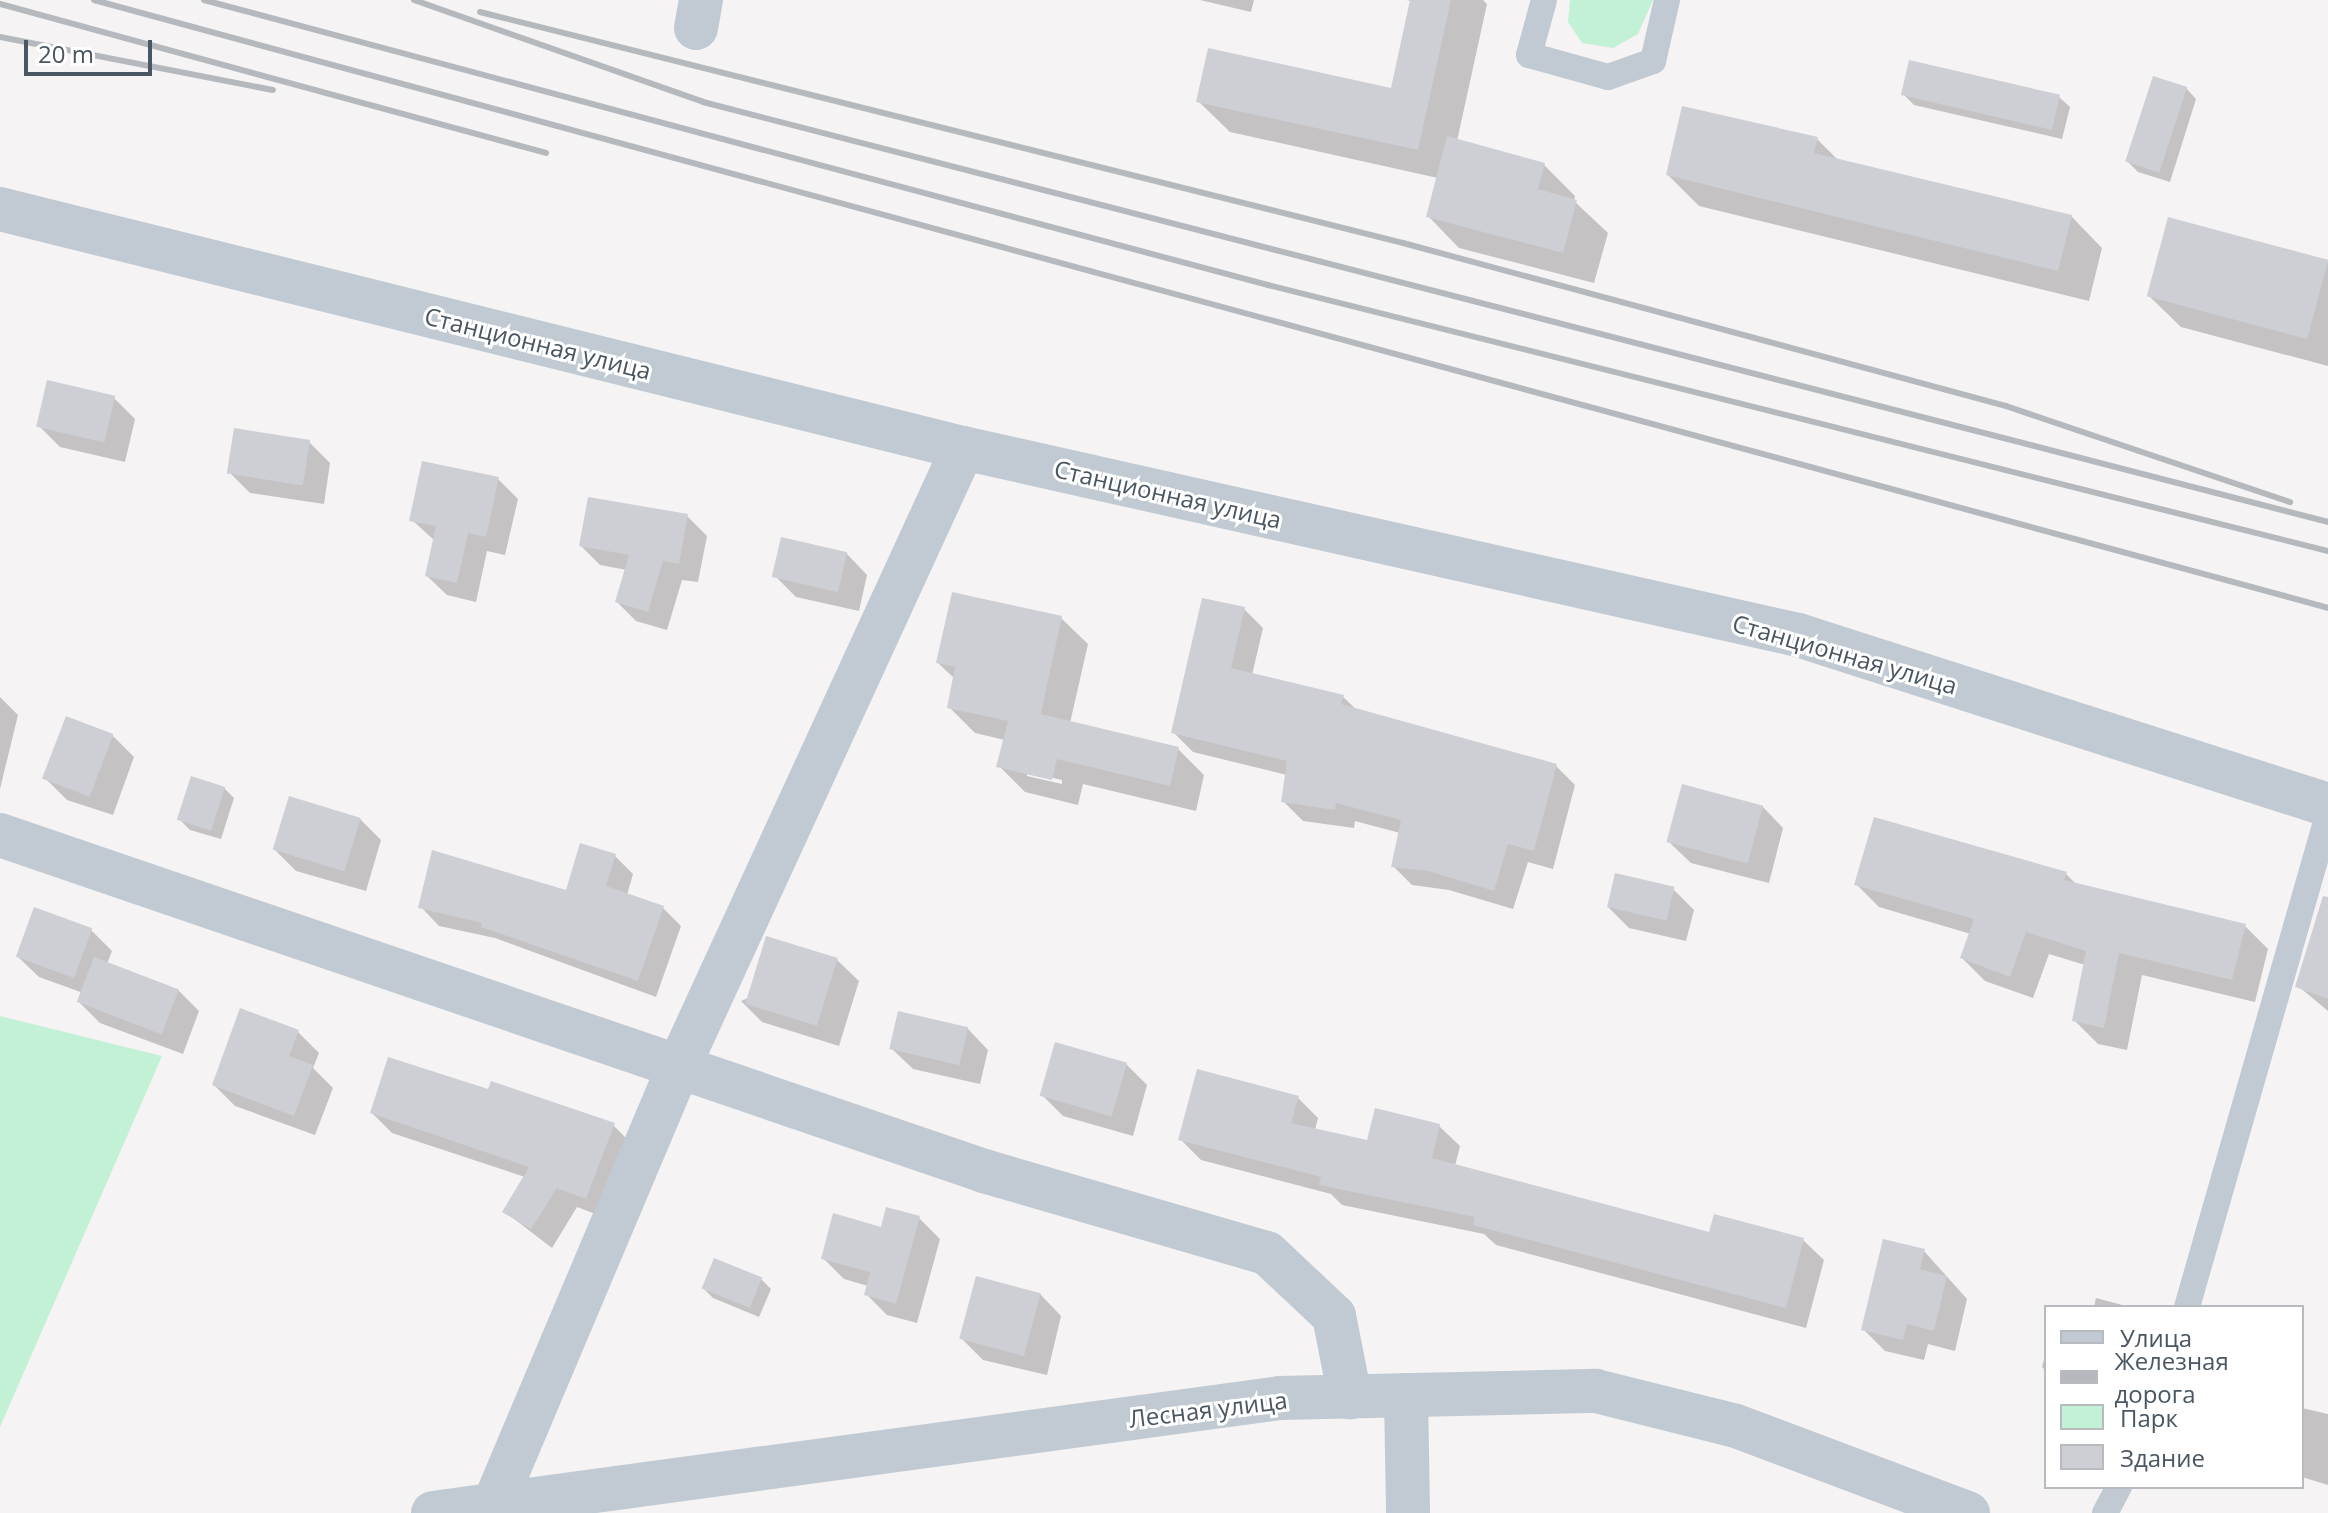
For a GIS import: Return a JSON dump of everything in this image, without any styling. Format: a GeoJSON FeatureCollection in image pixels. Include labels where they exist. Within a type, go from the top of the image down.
{"type":"FeatureCollection","features":[{"type":"Feature","properties":{"kind":"street","name":"Станционная улица"},"geometry":{"type":"LineString","coordinates":[[0,209],[963,448],[1798,635],[2328,805]]}},
{"type":"Feature","properties":{"kind":"street"},"geometry":{"type":"LineString","coordinates":[[494,1504],[678,1068],[963,448]]}},
{"type":"Feature","properties":{"kind":"street"},"geometry":{"type":"LineString","coordinates":[[0,835],[984,1171],[1267,1253],[1334,1316],[1350,1397]]}},
{"type":"Feature","properties":{"kind":"street","name":"Лесная улица"},"geometry":{"type":"LineString","coordinates":[[433,1513],[1280,1398],[1596,1391],[1736,1426],[1968,1513]]}},
{"type":"Feature","properties":{"kind":"street"},"geometry":{"type":"LineString","coordinates":[[1406,1395],[1408,1513]]}},
{"type":"Feature","properties":{"kind":"lane"},"geometry":{"type":"LineString","coordinates":[[1544,0],[1529,55],[1608,77],[1653,61],[1667,0]]}},
{"type":"Feature","properties":{"kind":"lane"},"geometry":{"type":"LineString","coordinates":[[2188,1305],[2328,815]]}},
{"type":"Feature","properties":{"kind":"lane"},"geometry":{"type":"LineString","coordinates":[[2105,1513],[2118,1489]]}},
{"type":"Feature","properties":{"kind":"green space"},"geometry":{"type":"Polygon","coordinates":[[[1570,0],[1653,0],[1638,34],[1613,48],[1582,43],[1568,22],[1570,0]]]}},
{"type":"Feature","properties":{"kind":"green space"},"geometry":{"type":"Polygon","coordinates":[[[0,1016],[162,1056],[0,1427],[0,1016]]]}},
{"type":"Feature","properties":{"kind":"building"},"geometry":{"type":"Polygon","coordinates":[[[1410,0],[1451,0],[1418,150],[1196,102],[1208,48],[1391,88],[1410,0]]]}},
{"type":"Feature","properties":{"kind":"building"},"geometry":{"type":"Polygon","coordinates":[[[1909,60],[2060,95],[2052,130],[1901,95],[1909,60]]]}},
{"type":"Feature","properties":{"kind":"building"},"geometry":{"type":"Polygon","coordinates":[[[2153,76],[2187,87],[2159,173],[2125,162],[2153,76]]]}},
{"type":"Feature","properties":{"kind":"building"},"geometry":{"type":"Polygon","coordinates":[[[1682,106],[1818,137],[1814,153],[2072,215],[2058,271],[1666,175],[1682,106]]]}},
{"type":"Feature","properties":{"kind":"building"},"geometry":{"type":"Polygon","coordinates":[[[1447,136],[1545,163],[1538,189],[1577,200],[1563,253],[1426,217],[1447,136]]]}},
{"type":"Feature","properties":{"kind":"building"},"geometry":{"type":"Polygon","coordinates":[[[2168,217],[2328,260],[2307,339],[2147,296],[2168,217]]]}},
{"type":"Feature","properties":{"kind":"building"},"geometry":{"type":"Polygon","coordinates":[[[47,380],[115,396],[104,443],[36,427],[47,380]]]}},
{"type":"Feature","properties":{"kind":"building"},"geometry":{"type":"Polygon","coordinates":[[[234,428],[310,440],[303,485],[227,473],[234,428]]]}},
{"type":"Feature","properties":{"kind":"building"},"geometry":{"type":"Polygon","coordinates":[[[422,461],[499,477],[486,537],[468,533],[457,583],[425,576],[436,526],[409,521],[422,461]]]}},
{"type":"Feature","properties":{"kind":"building"},"geometry":{"type":"Polygon","coordinates":[[[588,497],[688,514],[679,564],[663,561],[648,612],[615,602],[629,555],[579,546],[588,497]]]}},
{"type":"Feature","properties":{"kind":"building"},"geometry":{"type":"Polygon","coordinates":[[[781,537],[847,552],[838,592],[772,577],[781,537]]]}},
{"type":"Feature","properties":{"kind":"building"},"geometry":{"type":"Polygon","coordinates":[[[952,592],[1062,616],[1041,714],[1179,747],[1170,786],[1057,759],[1052,780],[996,767],[1008,721],[947,708],[955,667],[936,663],[952,592]]]}},
{"type":"Feature","properties":{"kind":"building"},"geometry":{"type":"Polygon","coordinates":[[[1202,598],[1245,607],[1231,668],[1344,695],[1341,704],[1557,764],[1534,851],[1508,844],[1494,891],[1428,871],[1391,867],[1401,820],[1336,803],[1335,810],[1281,802],[1287,761],[1171,733],[1202,598]]]}},
{"type":"Feature","properties":{"kind":"building"},"geometry":{"type":"Polygon","coordinates":[[[66,716],[114,734],[90,797],[42,779],[66,716]]]}},
{"type":"Feature","properties":{"kind":"building"},"geometry":{"type":"Polygon","coordinates":[[[191,776],[225,787],[211,831],[177,820],[191,776]]]}},
{"type":"Feature","properties":{"kind":"building"},"geometry":{"type":"Polygon","coordinates":[[[1682,784],[1763,806],[1748,864],[1666,842],[1682,784]]]}},
{"type":"Feature","properties":{"kind":"building"},"geometry":{"type":"Polygon","coordinates":[[[289,796],[361,818],[344,871],[273,850],[289,796]]]}},
{"type":"Feature","properties":{"kind":"building"},"geometry":{"type":"Polygon","coordinates":[[[1874,817],[2067,872],[2064,880],[2246,924],[2232,980],[2119,953],[2104,1028],[2072,1021],[2086,951],[2026,932],[2010,977],[1960,958],[1974,919],[1854,885],[1874,817]]]}},
{"type":"Feature","properties":{"kind":"building"},"geometry":{"type":"Polygon","coordinates":[[[580,843],[616,854],[606,886],[664,906],[638,981],[481,927],[482,923],[418,908],[432,850],[566,890],[580,843]]]}},
{"type":"Feature","properties":{"kind":"building"},"geometry":{"type":"Polygon","coordinates":[[[1615,873],[1674,887],[1667,921],[1607,907],[1615,873]]]}},
{"type":"Feature","properties":{"kind":"building"},"geometry":{"type":"Polygon","coordinates":[[[2323,896],[2328,897],[2328,999],[2295,987],[2323,896]]]}},
{"type":"Feature","properties":{"kind":"building"},"geometry":{"type":"Polygon","coordinates":[[[34,907],[92,928],[74,978],[16,957],[34,907]]]}},
{"type":"Feature","properties":{"kind":"building"},"geometry":{"type":"Polygon","coordinates":[[[766,936],[838,958],[817,1026],[745,1004],[766,936]]]}},
{"type":"Feature","properties":{"kind":"building"},"geometry":{"type":"Polygon","coordinates":[[[94,957],[179,990],[162,1034],[77,1002],[94,957]]]}},
{"type":"Feature","properties":{"kind":"building"},"geometry":{"type":"Polygon","coordinates":[[[240,1008],[299,1030],[289,1056],[313,1065],[294,1116],[212,1085],[240,1008]]]}},
{"type":"Feature","properties":{"kind":"building"},"geometry":{"type":"Polygon","coordinates":[[[898,1011],[968,1027],[959,1065],[889,1049],[898,1011]]]}},
{"type":"Feature","properties":{"kind":"building"},"geometry":{"type":"Polygon","coordinates":[[[1055,1042],[1127,1063],[1112,1117],[1040,1096],[1055,1042]]]}},
{"type":"Feature","properties":{"kind":"building"},"geometry":{"type":"Polygon","coordinates":[[[388,1057],[488,1089],[491,1081],[615,1123],[586,1199],[557,1188],[531,1229],[502,1212],[529,1167],[370,1113],[388,1057]]]}},
{"type":"Feature","properties":{"kind":"building"},"geometry":{"type":"Polygon","coordinates":[[[1197,1069],[1299,1096],[1291,1123],[1367,1140],[1375,1108],[1440,1124],[1432,1158],[1709,1232],[1714,1214],[1804,1238],[1786,1308],[1473,1225],[1475,1217],[1319,1185],[1321,1177],[1178,1140],[1197,1069]]]}},
{"type":"Feature","properties":{"kind":"building"},"geometry":{"type":"Polygon","coordinates":[[[886,1207],[920,1216],[896,1304],[864,1295],[870,1272],[821,1259],[833,1213],[881,1227],[886,1207]]]}},
{"type":"Feature","properties":{"kind":"building"},"geometry":{"type":"Polygon","coordinates":[[[1883,1239],[1925,1249],[1920,1269],[1947,1276],[1934,1331],[1907,1324],[1903,1340],[1861,1330],[1883,1239]]]}},
{"type":"Feature","properties":{"kind":"building"},"geometry":{"type":"Polygon","coordinates":[[[714,1258],[762,1277],[750,1308],[702,1289],[714,1258]]]}},
{"type":"Feature","properties":{"kind":"building"},"geometry":{"type":"Polygon","coordinates":[[[976,1276],[1041,1293],[1024,1356],[959,1339],[976,1276]]]}},
{"type":"Feature","properties":{"kind":"railway"},"geometry":{"type":"LineString","coordinates":[[94,0],[2328,608]]}},
{"type":"Feature","properties":{"kind":"railway"},"geometry":{"type":"LineString","coordinates":[[204,0],[1268,285],[2328,551]]}},
{"type":"Feature","properties":{"kind":"railway"},"geometry":{"type":"LineString","coordinates":[[414,0],[703,102],[2328,522]]}},
{"type":"Feature","properties":{"kind":"railway"},"geometry":{"type":"LineString","coordinates":[[0,4],[546,153]]}},
{"type":"Feature","properties":{"kind":"railway"},"geometry":{"type":"LineString","coordinates":[[480,12],[1403,243],[2006,406],[2290,502]]}},
{"type":"Feature","properties":{"kind":"railway"},"geometry":{"type":"LineString","coordinates":[[0,37],[273,90]]}}]}
